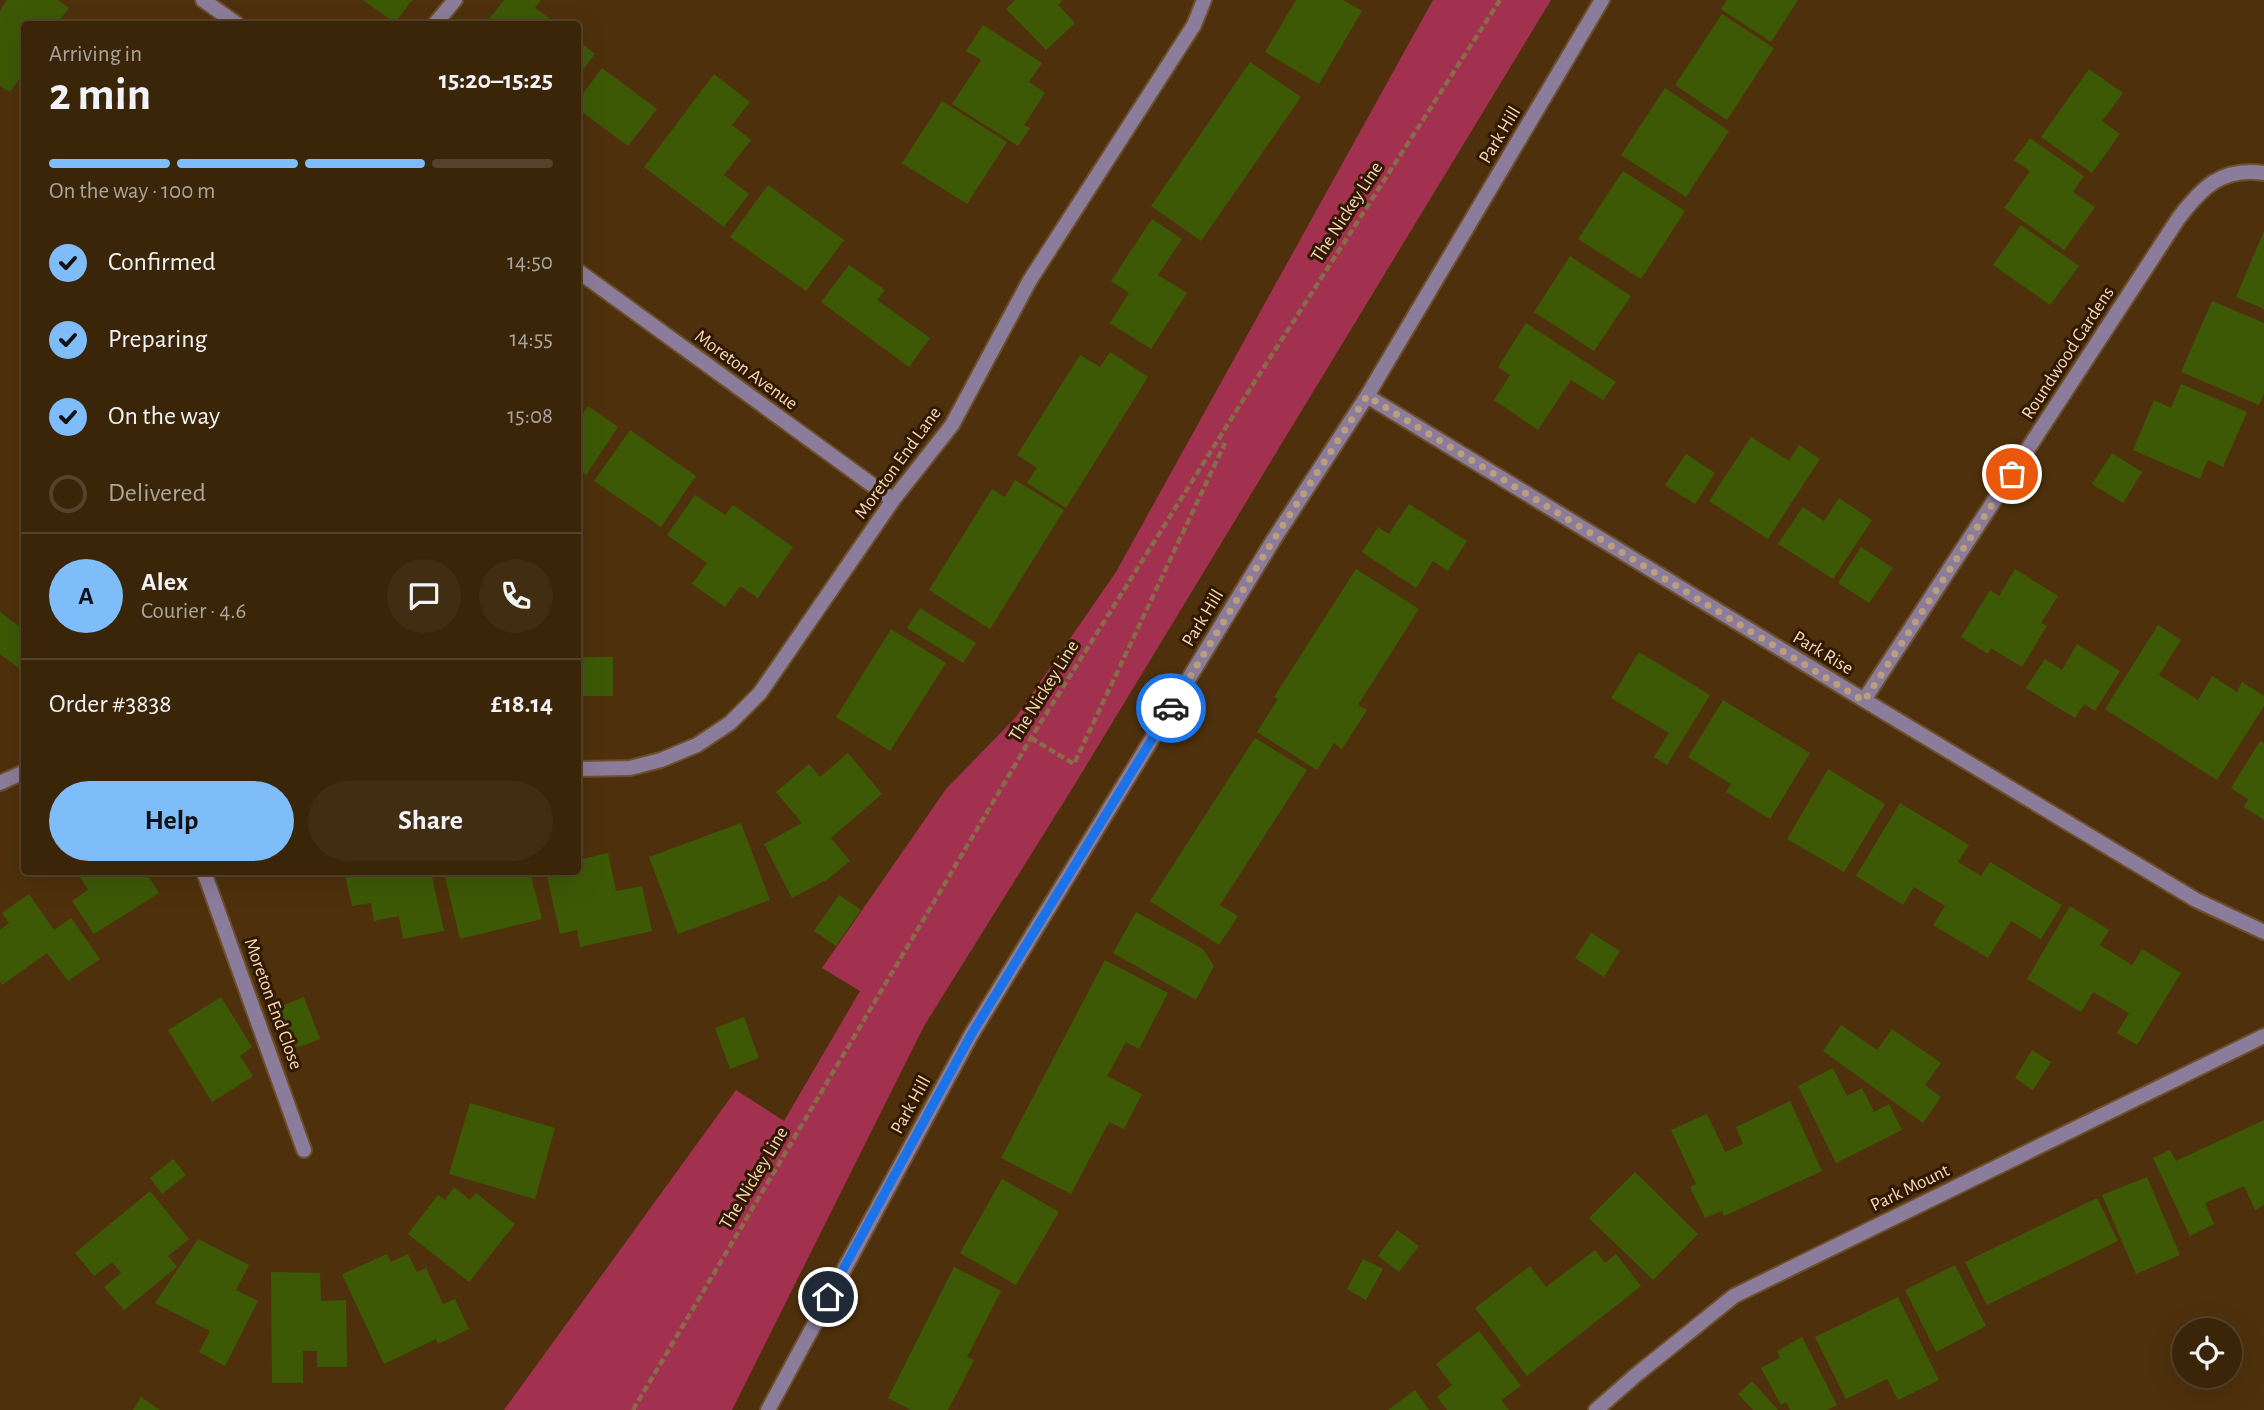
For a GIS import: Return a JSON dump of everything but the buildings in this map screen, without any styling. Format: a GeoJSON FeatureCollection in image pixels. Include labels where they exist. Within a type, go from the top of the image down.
{"type":"FeatureCollection","features":[{"type":"Feature","properties":{"kind":"street"},"geometry":{"type":"LineString","coordinates":[[203,0],[233,21]]}},
{"type":"Feature","properties":{"kind":"street"},"geometry":{"type":"LineString","coordinates":[[438,21],[455,0]]}},
{"type":"Feature","properties":{"kind":"street","name":"Moreton End Lane"},"geometry":{"type":"LineString","coordinates":[[581,769],[630,768],[662,760],[696,745],[730,723],[760,693],[892,500],[952,425],[1030,279],[1194,25],[1203,0]]}},
{"type":"Feature","properties":{"kind":"street","name":"Park Hill"},"geometry":{"type":"LineString","coordinates":[[768,1410],[971,1035],[1274,539],[1367,396],[1602,0]]}},
{"type":"Feature","properties":{"kind":"street","name":"Roundwood Gardens"},"geometry":{"type":"LineString","coordinates":[[1864,701],[2184,211],[2197,195],[2222,176],[2264,173]]}},
{"type":"Feature","properties":{"kind":"street","name":"Moreton Avenue"},"geometry":{"type":"LineString","coordinates":[[581,273],[892,500]]}},
{"type":"Feature","properties":{"kind":"street","name":"Park Rise"},"geometry":{"type":"LineString","coordinates":[[1367,396],[1864,701],[2196,900],[2264,932]]}},
{"type":"Feature","properties":{"kind":"street"},"geometry":{"type":"LineString","coordinates":[[0,783],[21,773]]}},
{"type":"Feature","properties":{"kind":"street","name":"Moreton End Close"},"geometry":{"type":"LineString","coordinates":[[205,875],[304,1150]]}},
{"type":"Feature","properties":{"kind":"street","name":"Park Mount"},"geometry":{"type":"LineString","coordinates":[[1596,1410],[1734,1296],[2264,1036]]}},
{"type":"Feature","properties":{"kind":"path","name":"The Nickey Line"},"geometry":{"type":"LineString","coordinates":[[633,1410],[1031,738],[1250,389],[1500,0]]}},
{"type":"Feature","properties":{"kind":"path"},"geometry":{"type":"LineString","coordinates":[[1031,738],[1074,764],[1225,443]]}},
{"type":"Feature","properties":{"kind":"shaded area"},"geometry":{"type":"Polygon","coordinates":[[[1433,0],[1551,0],[1075,784],[924,1026],[732,1410],[504,1410],[736,1090],[784,1121],[860,991],[822,968],[946,789],[1016,717],[1116,572],[1433,0]]]}},
{"type":"Feature","properties":{"kind":"way so far"},"geometry":{"type":"LineString","coordinates":[[1171,708],[1274,539],[1367,396],[1864,701],[2012,474]]}},
{"type":"Feature","properties":{"kind":"route"},"geometry":{"type":"LineString","coordinates":[[828,1297],[971,1035],[1171,708]]}}]}
